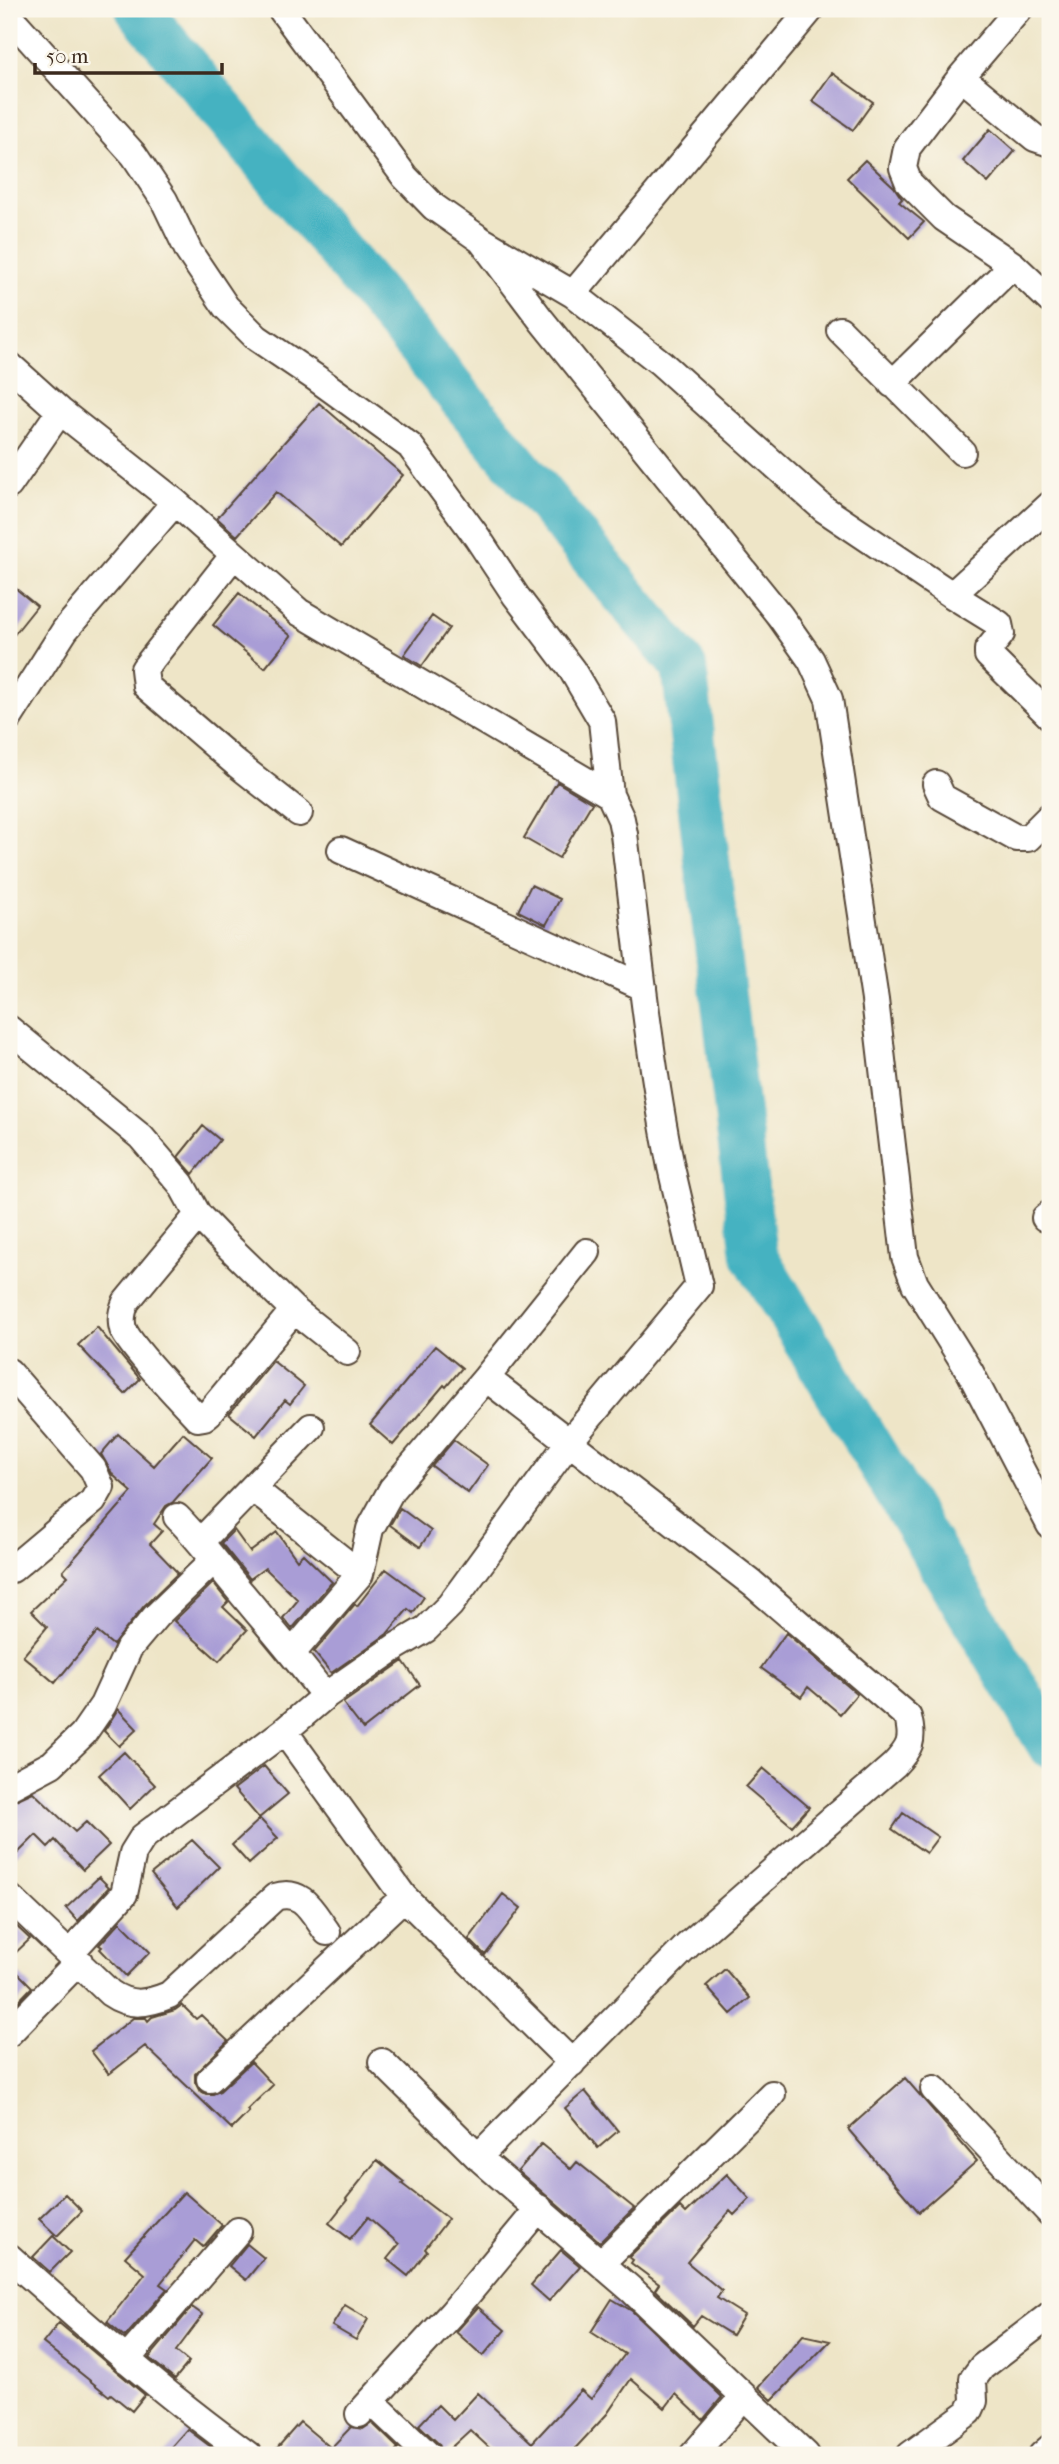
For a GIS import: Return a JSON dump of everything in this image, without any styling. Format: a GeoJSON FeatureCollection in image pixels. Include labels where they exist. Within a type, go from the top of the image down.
{"type":"FeatureCollection","features":[{"type":"Feature","properties":{"kind":"street"},"geometry":{"type":"LineString","coordinates":[[281,9],[405,177],[434,207],[481,240],[573,293],[661,363],[824,509],[999,624],[1001,634],[988,650],[988,655],[1050,716]]}},
{"type":"Feature","properties":{"kind":"street"},"geometry":{"type":"LineString","coordinates":[[573,293],[811,9]]}},
{"type":"Feature","properties":{"kind":"street"},"geometry":{"type":"LineString","coordinates":[[1019,9],[961,77],[907,148],[903,168],[909,183],[944,218],[1013,265],[1050,300]]}},
{"type":"Feature","properties":{"kind":"street"},"geometry":{"type":"LineString","coordinates":[[9,16],[134,155],[164,200],[189,253],[226,307],[257,338],[316,377],[410,446],[572,670],[602,721],[610,795],[621,819],[624,834],[643,987],[671,1166],[699,1286],[569,1442],[450,1605],[426,1629],[325,1696],[284,1731],[143,1837],[133,1853],[124,1894],[75,1957],[9,2033]]}},
{"type":"Feature","properties":{"kind":"street"},"geometry":{"type":"LineString","coordinates":[[961,77],[1035,138],[1050,143]]}},
{"type":"Feature","properties":{"kind":"street"},"geometry":{"type":"LineString","coordinates":[[481,240],[542,321],[780,616],[811,660],[829,699],[875,1000],[905,1257],[915,1284],[971,1372],[1050,1525]]}},
{"type":"Feature","properties":{"kind":"street"},"geometry":{"type":"LineString","coordinates":[[892,384],[1013,265]]}},
{"type":"Feature","properties":{"kind":"street"},"geometry":{"type":"LineString","coordinates":[[840,330],[962,452]]}},
{"type":"Feature","properties":{"kind":"street"},"geometry":{"type":"LineString","coordinates":[[9,365],[60,411],[175,502],[299,612],[610,795]]}},
{"type":"Feature","properties":{"kind":"street"},"geometry":{"type":"LineString","coordinates":[[9,485],[60,411]]}},
{"type":"Feature","properties":{"kind":"street"},"geometry":{"type":"LineString","coordinates":[[9,718],[65,630],[175,502]]}},
{"type":"Feature","properties":{"kind":"street"},"geometry":{"type":"LineString","coordinates":[[952,595],[1050,505]]}},
{"type":"Feature","properties":{"kind":"street"},"geometry":{"type":"LineString","coordinates":[[233,556],[144,669],[146,686],[299,813]]}},
{"type":"Feature","properties":{"kind":"street"},"geometry":{"type":"LineString","coordinates":[[936,784],[942,797],[1016,838],[1028,838],[1050,817]]}},
{"type":"Feature","properties":{"kind":"street"},"geometry":{"type":"LineString","coordinates":[[341,850],[643,987]]}},
{"type":"Feature","properties":{"kind":"street"},"geometry":{"type":"LineString","coordinates":[[9,1029],[141,1138],[175,1177],[198,1215],[294,1310],[347,1352]]}},
{"type":"Feature","properties":{"kind":"street"},"geometry":{"type":"LineString","coordinates":[[198,1215],[126,1302],[121,1315],[123,1329],[132,1343],[198,1418],[209,1413],[294,1310]]}},
{"type":"Feature","properties":{"kind":"street"},"geometry":{"type":"LineString","coordinates":[[293,1652],[360,1574],[370,1529],[392,1489],[587,1252]]}},
{"type":"Feature","properties":{"kind":"street"},"geometry":{"type":"LineString","coordinates":[[9,1373],[93,1469],[101,1488],[93,1502],[12,1569]]}},
{"type":"Feature","properties":{"kind":"street"},"geometry":{"type":"LineString","coordinates":[[478,2157],[688,1945],[894,1765],[908,1751],[912,1734],[908,1717],[753,1584],[486,1378]]}},
{"type":"Feature","properties":{"kind":"street"},"geometry":{"type":"LineString","coordinates":[[9,1787],[52,1764],[83,1734],[103,1705],[129,1648],[207,1550],[252,1488],[312,1427]]}},
{"type":"Feature","properties":{"kind":"street"},"geometry":{"type":"LineString","coordinates":[[252,1488],[360,1574]]}},
{"type":"Feature","properties":{"kind":"street"},"geometry":{"type":"LineString","coordinates":[[177,1517],[293,1652],[325,1696]]}},
{"type":"Feature","properties":{"kind":"street"},"geometry":{"type":"LineString","coordinates":[[284,1731],[404,1897],[572,2063]]}},
{"type":"Feature","properties":{"kind":"street"},"geometry":{"type":"LineString","coordinates":[[9,1896],[110,1993],[122,2001],[137,2003],[151,2002],[169,1995],[275,1897],[288,1893],[297,1896],[327,1932]]}},
{"type":"Feature","properties":{"kind":"street"},"geometry":{"type":"LineString","coordinates":[[210,2079],[404,1897]]}},
{"type":"Feature","properties":{"kind":"street"},"geometry":{"type":"LineString","coordinates":[[382,2063],[478,2157],[601,2263],[806,2455]]}},
{"type":"Feature","properties":{"kind":"street"},"geometry":{"type":"LineString","coordinates":[[934,2089],[1050,2213]]}},
{"type":"Feature","properties":{"kind":"street"},"geometry":{"type":"LineString","coordinates":[[601,2263],[772,2094]]}},
{"type":"Feature","properties":{"kind":"street"},"geometry":{"type":"LineString","coordinates":[[428,2455],[365,2407],[452,2313],[539,2208]]}},
{"type":"Feature","properties":{"kind":"street"},"geometry":{"type":"LineString","coordinates":[[127,2360],[238,2231]]}},
{"type":"Feature","properties":{"kind":"street"},"geometry":{"type":"LineString","coordinates":[[9,2257],[127,2360],[207,2426],[248,2455]]}},
{"type":"Feature","properties":{"kind":"street"},"geometry":{"type":"LineString","coordinates":[[910,2455],[969,2412],[974,2401],[973,2379],[982,2367],[1050,2315]]}},
{"type":"Feature","properties":{"kind":"street"},"geometry":{"type":"LineString","coordinates":[[693,2455],[744,2396]]}},
{"type":"Feature","properties":{"kind":"street"},"geometry":{"type":"LineString","coordinates":[[1042,2455],[1050,2448]]}},
{"type":"Feature","properties":{"kind":"building"},"geometry":{"type":"Polygon","coordinates":[[[832,73],[873,102],[853,130],[812,101],[832,73]]]}},
{"type":"Feature","properties":{"kind":"building"},"geometry":{"type":"Polygon","coordinates":[[[990,129],[1015,151],[988,183],[963,161],[990,129]]]}},
{"type":"Feature","properties":{"kind":"building"},"geometry":{"type":"Polygon","coordinates":[[[865,160],[894,187],[902,199],[899,202],[924,222],[909,238],[847,178],[865,160]]]}},
{"type":"Feature","properties":{"kind":"building"},"geometry":{"type":"Polygon","coordinates":[[[319,403],[403,475],[341,547],[276,492],[237,536],[217,518],[319,403]]]}},
{"type":"Feature","properties":{"kind":"building"},"geometry":{"type":"Polygon","coordinates":[[[9,583],[37,606],[9,641],[9,583]]]}},
{"type":"Feature","properties":{"kind":"building"},"geometry":{"type":"Polygon","coordinates":[[[239,593],[291,636],[265,668],[213,625],[239,593]]]}},
{"type":"Feature","properties":{"kind":"building"},"geometry":{"type":"Polygon","coordinates":[[[432,616],[449,628],[422,666],[404,655],[432,616]]]}},
{"type":"Feature","properties":{"kind":"building"},"geometry":{"type":"Polygon","coordinates":[[[557,782],[592,803],[559,858],[524,838],[557,782]]]}},
{"type":"Feature","properties":{"kind":"building"},"geometry":{"type":"Polygon","coordinates":[[[531,885],[560,899],[546,925],[518,911],[531,885]]]}},
{"type":"Feature","properties":{"kind":"building"},"geometry":{"type":"Polygon","coordinates":[[[203,1126],[220,1140],[193,1174],[178,1157],[203,1126]]]}},
{"type":"Feature","properties":{"kind":"building"},"geometry":{"type":"Polygon","coordinates":[[[97,1327],[140,1379],[125,1394],[78,1345],[97,1327]]]}},
{"type":"Feature","properties":{"kind":"building"},"geometry":{"type":"Polygon","coordinates":[[[435,1346],[462,1368],[393,1445],[370,1425],[435,1346]]]}},
{"type":"Feature","properties":{"kind":"building"},"geometry":{"type":"Polygon","coordinates":[[[273,1361],[304,1386],[290,1404],[285,1400],[256,1436],[229,1414],[273,1361]]]}},
{"type":"Feature","properties":{"kind":"building"},"geometry":{"type":"Polygon","coordinates":[[[183,1433],[212,1458],[173,1502],[166,1506],[154,1524],[162,1531],[150,1544],[178,1573],[144,1606],[113,1645],[97,1632],[55,1683],[23,1656],[47,1627],[31,1611],[68,1576],[63,1571],[132,1492],[113,1475],[101,1454],[118,1434],[154,1466],[183,1433]]]}},
{"type":"Feature","properties":{"kind":"building"},"geometry":{"type":"Polygon","coordinates":[[[454,1440],[488,1465],[468,1493],[432,1466],[454,1440]]]}},
{"type":"Feature","properties":{"kind":"building"},"geometry":{"type":"Polygon","coordinates":[[[400,1508],[431,1531],[420,1547],[390,1525],[400,1508]]]}},
{"type":"Feature","properties":{"kind":"building"},"geometry":{"type":"Polygon","coordinates":[[[234,1530],[250,1552],[277,1532],[297,1560],[303,1554],[332,1582],[292,1629],[283,1618],[298,1600],[265,1568],[250,1579],[221,1543],[234,1530]]]}},
{"type":"Feature","properties":{"kind":"building"},"geometry":{"type":"Polygon","coordinates":[[[386,1569],[424,1597],[413,1613],[408,1609],[387,1634],[331,1673],[314,1652],[355,1604],[357,1606],[386,1569]]]}},
{"type":"Feature","properties":{"kind":"building"},"geometry":{"type":"Polygon","coordinates":[[[213,1583],[228,1602],[223,1607],[247,1630],[219,1661],[174,1621],[213,1583]]]}},
{"type":"Feature","properties":{"kind":"building"},"geometry":{"type":"Polygon","coordinates":[[[786,1633],[857,1694],[840,1714],[808,1687],[801,1697],[761,1668],[786,1633]]]}},
{"type":"Feature","properties":{"kind":"building"},"geometry":{"type":"Polygon","coordinates":[[[403,1661],[420,1685],[363,1729],[343,1703],[403,1661]]]}},
{"type":"Feature","properties":{"kind":"building"},"geometry":{"type":"Polygon","coordinates":[[[118,1709],[137,1729],[119,1746],[104,1731],[118,1709]]]}},
{"type":"Feature","properties":{"kind":"building"},"geometry":{"type":"Polygon","coordinates":[[[124,1752],[155,1785],[130,1809],[99,1775],[124,1752]]]}},
{"type":"Feature","properties":{"kind":"building"},"geometry":{"type":"Polygon","coordinates":[[[264,1766],[288,1794],[259,1818],[234,1789],[264,1766]]]}},
{"type":"Feature","properties":{"kind":"building"},"geometry":{"type":"Polygon","coordinates":[[[763,1768],[809,1807],[792,1826],[746,1787],[763,1768]]]}},
{"type":"Feature","properties":{"kind":"building"},"geometry":{"type":"Polygon","coordinates":[[[33,1792],[75,1832],[86,1822],[109,1845],[83,1870],[55,1840],[48,1847],[36,1835],[9,1862],[9,1803],[33,1792]]]}},
{"type":"Feature","properties":{"kind":"building"},"geometry":{"type":"Polygon","coordinates":[[[903,1813],[938,1837],[926,1853],[892,1829],[903,1813]]]}},
{"type":"Feature","properties":{"kind":"building"},"geometry":{"type":"Polygon","coordinates":[[[260,1819],[278,1838],[249,1864],[232,1845],[260,1819]]]}},
{"type":"Feature","properties":{"kind":"building"},"geometry":{"type":"Polygon","coordinates":[[[192,1840],[219,1867],[178,1907],[151,1874],[192,1840]]]}},
{"type":"Feature","properties":{"kind":"building"},"geometry":{"type":"Polygon","coordinates":[[[99,1877],[109,1887],[78,1921],[66,1908],[99,1877]]]}},
{"type":"Feature","properties":{"kind":"building"},"geometry":{"type":"Polygon","coordinates":[[[503,1894],[521,1908],[485,1955],[469,1939],[503,1894]]]}},
{"type":"Feature","properties":{"kind":"building"},"geometry":{"type":"Polygon","coordinates":[[[120,1922],[150,1952],[126,1976],[99,1945],[120,1922]]]}},
{"type":"Feature","properties":{"kind":"building"},"geometry":{"type":"Polygon","coordinates":[[[15,1925],[30,1939],[9,1959],[9,1931],[15,1925]]]}},
{"type":"Feature","properties":{"kind":"building"},"geometry":{"type":"Polygon","coordinates":[[[9,1964],[32,1987],[9,2011],[9,1964]]]}},
{"type":"Feature","properties":{"kind":"building"},"geometry":{"type":"Polygon","coordinates":[[[725,1969],[750,1998],[731,2014],[706,1986],[725,1969]]]}},
{"type":"Feature","properties":{"kind":"building"},"geometry":{"type":"Polygon","coordinates":[[[182,2005],[196,2019],[201,2015],[228,2041],[195,2074],[199,2090],[206,2094],[220,2091],[251,2062],[273,2085],[232,2129],[145,2046],[109,2074],[91,2051],[133,2018],[146,2018],[148,2021],[182,2005]]]}},
{"type":"Feature","properties":{"kind":"building"},"geometry":{"type":"Polygon","coordinates":[[[905,2078],[977,2161],[919,2212],[848,2129],[905,2078]]]}},
{"type":"Feature","properties":{"kind":"building"},"geometry":{"type":"Polygon","coordinates":[[[585,2091],[618,2131],[598,2148],[565,2108],[585,2091]]]}},
{"type":"Feature","properties":{"kind":"building"},"geometry":{"type":"Polygon","coordinates":[[[541,2144],[571,2169],[577,2162],[634,2208],[600,2242],[518,2171],[541,2144]]]}},
{"type":"Feature","properties":{"kind":"building"},"geometry":{"type":"Polygon","coordinates":[[[377,2160],[404,2182],[402,2184],[448,2219],[408,2276],[387,2259],[399,2244],[368,2217],[350,2239],[329,2223],[377,2160]]]}},
{"type":"Feature","properties":{"kind":"building"},"geometry":{"type":"Polygon","coordinates":[[[727,2174],[750,2199],[734,2215],[730,2211],[687,2262],[722,2291],[717,2298],[744,2315],[732,2335],[701,2316],[693,2326],[655,2290],[659,2284],[631,2263],[633,2260],[629,2257],[680,2207],[686,2213],[727,2174]]]}},
{"type":"Feature","properties":{"kind":"building"},"geometry":{"type":"Polygon","coordinates":[[[184,2192],[222,2225],[205,2245],[202,2246],[195,2240],[160,2284],[167,2289],[125,2337],[107,2322],[145,2274],[125,2257],[184,2192]]]}},
{"type":"Feature","properties":{"kind":"building"},"geometry":{"type":"Polygon","coordinates":[[[65,2194],[82,2211],[57,2236],[39,2219],[65,2194]]]}},
{"type":"Feature","properties":{"kind":"building"},"geometry":{"type":"Polygon","coordinates":[[[53,2236],[70,2252],[50,2272],[33,2257],[53,2236]]]}},
{"type":"Feature","properties":{"kind":"building"},"geometry":{"type":"Polygon","coordinates":[[[247,2244],[264,2258],[246,2280],[229,2266],[247,2244]]]}},
{"type":"Feature","properties":{"kind":"building"},"geometry":{"type":"Polygon","coordinates":[[[561,2250],[580,2266],[549,2301],[531,2285],[561,2250]]]}},
{"type":"Feature","properties":{"kind":"building"},"geometry":{"type":"Polygon","coordinates":[[[612,2299],[632,2311],[722,2397],[703,2420],[676,2394],[665,2408],[631,2379],[607,2414],[569,2455],[497,2455],[470,2430],[443,2455],[439,2444],[419,2425],[438,2405],[453,2420],[478,2393],[532,2443],[581,2390],[591,2399],[625,2354],[591,2332],[612,2299]]]}},
{"type":"Feature","properties":{"kind":"building"},"geometry":{"type":"Polygon","coordinates":[[[345,2305],[368,2319],[356,2340],[332,2326],[345,2305]]]}},
{"type":"Feature","properties":{"kind":"building"},"geometry":{"type":"Polygon","coordinates":[[[192,2307],[203,2315],[176,2351],[189,2362],[175,2379],[149,2358],[192,2307]]]}},
{"type":"Feature","properties":{"kind":"building"},"geometry":{"type":"Polygon","coordinates":[[[478,2307],[505,2330],[483,2356],[456,2332],[478,2307]]]}},
{"type":"Feature","properties":{"kind":"building"},"geometry":{"type":"Polygon","coordinates":[[[59,2323],[145,2395],[132,2411],[43,2343],[59,2323]]]}},
{"type":"Feature","properties":{"kind":"building"},"geometry":{"type":"Polygon","coordinates":[[[803,2335],[830,2341],[772,2400],[758,2387],[803,2335]]]}},
{"type":"Feature","properties":{"kind":"building"},"geometry":{"type":"Polygon","coordinates":[[[300,2422],[331,2448],[351,2427],[363,2429],[372,2423],[398,2448],[392,2455],[271,2455],[300,2422]]]}},
{"type":"Feature","properties":{"kind":"building"},"geometry":{"type":"Polygon","coordinates":[[[187,2429],[207,2444],[222,2455],[164,2455],[187,2429]]]}},
{"type":"Feature","properties":{"kind":"waterway"},"geometry":{"type":"LineString","coordinates":[[138,9],[684,667],[754,1255],[1050,1745]]}}]}
